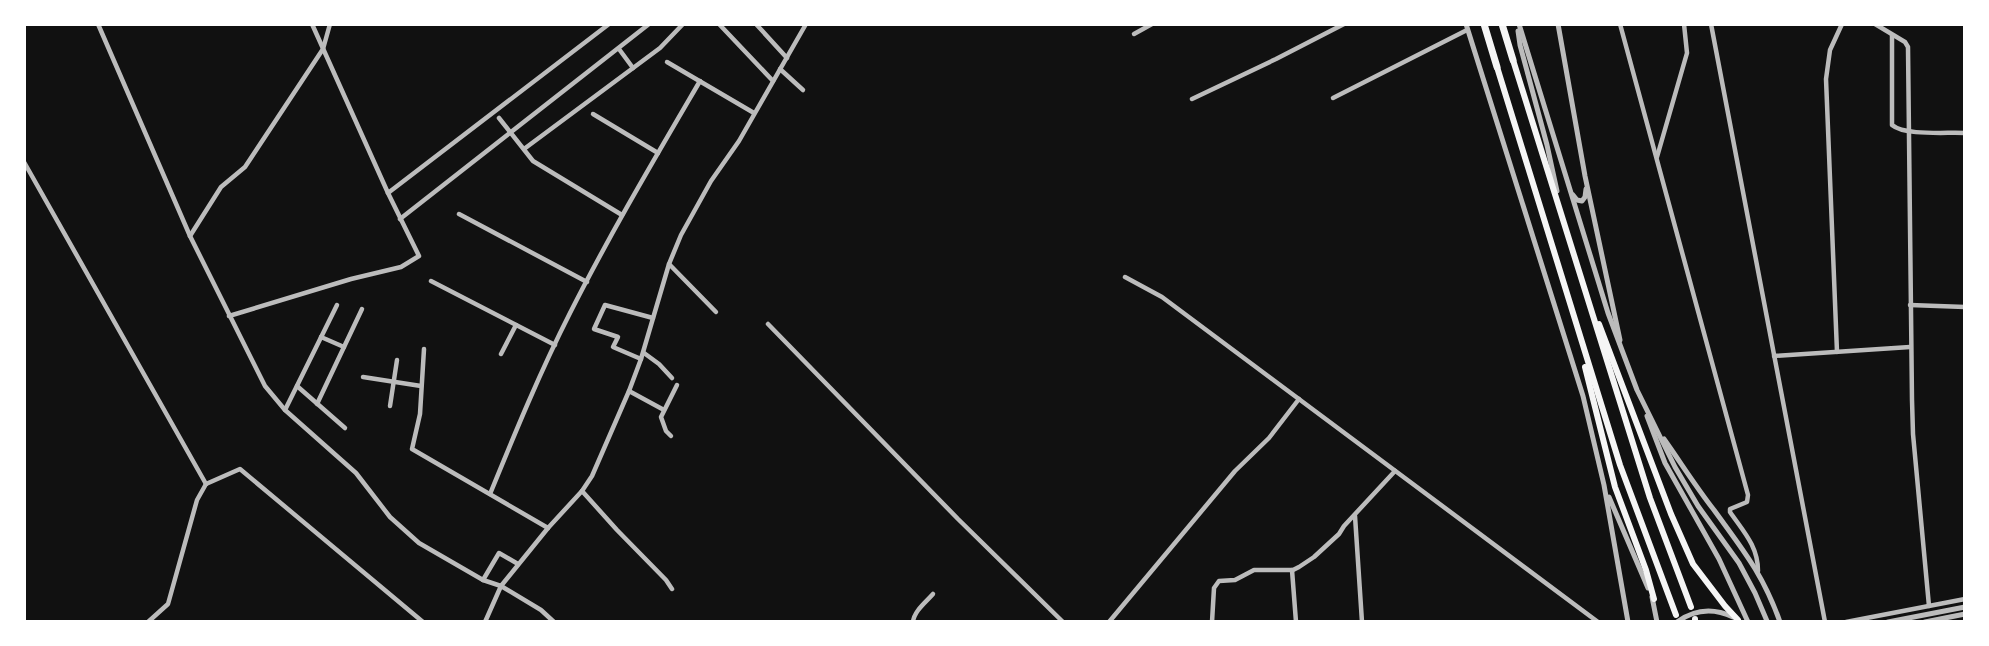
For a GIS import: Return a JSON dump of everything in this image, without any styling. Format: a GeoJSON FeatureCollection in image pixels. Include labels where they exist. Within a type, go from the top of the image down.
{"type":"FeatureCollection","features":[{"type":"Feature","properties":{"kind":"highway"},"geometry":{"type":"LineString","coordinates":[[1483,24],[1497,67]]}},
{"type":"Feature","properties":{"kind":"highway"},"geometry":{"type":"LineString","coordinates":[[1502,24],[1513,60]]}},
{"type":"Feature","properties":{"kind":"main road"},"geometry":{"type":"LineString","coordinates":[[1513,60],[1650,498],[1691,607]]}},
{"type":"Feature","properties":{"kind":"main road"},"geometry":{"type":"LineString","coordinates":[[1497,67],[1620,465],[1676,618]]}},
{"type":"Feature","properties":{"kind":"main road"},"geometry":{"type":"LineString","coordinates":[[1581,278],[1688,553],[1697,571],[1739,621]]}},
{"type":"Feature","properties":{"kind":"main road"},"geometry":{"type":"LineString","coordinates":[[1564,284],[1615,487],[1646,570],[1654,600]]}},
{"type":"Feature","properties":{"kind":"street"},"geometry":{"type":"LineString","coordinates":[[97,24],[190,236],[265,386],[285,410],[356,473],[390,517],[419,543],[483,580],[501,586],[554,621]]}},
{"type":"Feature","properties":{"kind":"street"},"geometry":{"type":"LineString","coordinates":[[229,316],[351,279],[401,267],[419,256],[312,24]]}},
{"type":"Feature","properties":{"kind":"street"},"geometry":{"type":"LineString","coordinates":[[190,236],[221,187],[244,167],[323,49],[330,24]]}},
{"type":"Feature","properties":{"kind":"street"},"geometry":{"type":"LineString","coordinates":[[388,193],[610,24]]}},
{"type":"Feature","properties":{"kind":"street"},"geometry":{"type":"LineString","coordinates":[[400,219],[649,24]]}},
{"type":"Feature","properties":{"kind":"street"},"geometry":{"type":"LineString","coordinates":[[524,149],[660,48],[683,24]]}},
{"type":"Feature","properties":{"kind":"street"},"geometry":{"type":"LineString","coordinates":[[719,24],[773,81]]}},
{"type":"Feature","properties":{"kind":"street"},"geometry":{"type":"LineString","coordinates":[[756,24],[787,58]]}},
{"type":"Feature","properties":{"kind":"street"},"geometry":{"type":"LineString","coordinates":[[1134,34],[1152,24]]}},
{"type":"Feature","properties":{"kind":"street"},"geometry":{"type":"LineString","coordinates":[[1192,99],[1276,60],[1344,24]]}},
{"type":"Feature","properties":{"kind":"street"},"geometry":{"type":"LineString","coordinates":[[1518,24],[1608,313],[1665,463],[1719,559],[1748,621]]}},
{"type":"Feature","properties":{"kind":"street"},"geometry":{"type":"LineString","coordinates":[[1518,24],[1520,45],[1550,156],[1563,222]]}},
{"type":"Feature","properties":{"kind":"street"},"geometry":{"type":"LineString","coordinates":[[1558,24],[1585,176],[1624,356]]}},
{"type":"Feature","properties":{"kind":"street"},"geometry":{"type":"LineString","coordinates":[[1620,24],[1748,495],[1747,502],[1735,506],[1730,512],[1753,543],[1758,571]]}},
{"type":"Feature","properties":{"kind":"street"},"geometry":{"type":"LineString","coordinates":[[1657,158],[1687,52],[1684,24]]}},
{"type":"Feature","properties":{"kind":"street"},"geometry":{"type":"LineString","coordinates":[[1711,24],[1825,621]]}},
{"type":"Feature","properties":{"kind":"street"},"geometry":{"type":"LineString","coordinates":[[1837,352],[1826,79],[1830,50],[1842,24]]}},
{"type":"Feature","properties":{"kind":"street"},"geometry":{"type":"LineString","coordinates":[[1875,24],[1907,45],[1913,434],[1929,606]]}},
{"type":"Feature","properties":{"kind":"street"},"geometry":{"type":"LineString","coordinates":[[485,621],[501,586],[592,476],[644,353],[669,264],[681,235],[711,181],[739,141],[804,25]]}},
{"type":"Feature","properties":{"kind":"street"},"geometry":{"type":"LineString","coordinates":[[1333,98],[1466,27],[1567,343],[1592,432],[1628,621]]}},
{"type":"Feature","properties":{"kind":"street"},"geometry":{"type":"LineString","coordinates":[[1892,35],[1892,125],[1899,130],[1965,133]]}},
{"type":"Feature","properties":{"kind":"street"},"geometry":{"type":"LineString","coordinates":[[618,49],[633,68]]}},
{"type":"Feature","properties":{"kind":"street"},"geometry":{"type":"LineString","coordinates":[[667,62],[754,113]]}},
{"type":"Feature","properties":{"kind":"street"},"geometry":{"type":"LineString","coordinates":[[780,69],[803,90]]}},
{"type":"Feature","properties":{"kind":"street"},"geometry":{"type":"LineString","coordinates":[[490,494],[515,430],[587,282],[622,215],[700,81]]}},
{"type":"Feature","properties":{"kind":"street"},"geometry":{"type":"LineString","coordinates":[[593,114],[658,153]]}},
{"type":"Feature","properties":{"kind":"street"},"geometry":{"type":"LineString","coordinates":[[499,118],[533,161],[622,215]]}},
{"type":"Feature","properties":{"kind":"street"},"geometry":{"type":"LineString","coordinates":[[24,162],[206,484]]}},
{"type":"Feature","properties":{"kind":"street"},"geometry":{"type":"LineString","coordinates":[[1569,184],[1576,199],[1582,201],[1586,195],[1585,176]]}},
{"type":"Feature","properties":{"kind":"street"},"geometry":{"type":"LineString","coordinates":[[459,214],[587,282]]}},
{"type":"Feature","properties":{"kind":"street"},"geometry":{"type":"LineString","coordinates":[[669,264],[716,312]]}},
{"type":"Feature","properties":{"kind":"street"},"geometry":{"type":"LineString","coordinates":[[1125,277],[1162,297],[1598,621]]}},
{"type":"Feature","properties":{"kind":"street"},"geometry":{"type":"LineString","coordinates":[[431,281],[555,345]]}},
{"type":"Feature","properties":{"kind":"street"},"geometry":{"type":"LineString","coordinates":[[285,410],[337,305]]}},
{"type":"Feature","properties":{"kind":"street"},"geometry":{"type":"LineString","coordinates":[[641,359],[614,347],[618,337],[594,329],[605,305],[653,318]]}},
{"type":"Feature","properties":{"kind":"street"},"geometry":{"type":"LineString","coordinates":[[1910,306],[1965,307]]}},
{"type":"Feature","properties":{"kind":"street"},"geometry":{"type":"LineString","coordinates":[[317,404],[362,309]]}},
{"type":"Feature","properties":{"kind":"street"},"geometry":{"type":"LineString","coordinates":[[768,324],[958,519],[1063,621]]}},
{"type":"Feature","properties":{"kind":"street"},"geometry":{"type":"LineString","coordinates":[[501,354],[516,325]]}},
{"type":"Feature","properties":{"kind":"street"},"geometry":{"type":"LineString","coordinates":[[321,337],[344,347]]}},
{"type":"Feature","properties":{"kind":"street"},"geometry":{"type":"LineString","coordinates":[[1774,356],[1910,347]]}},
{"type":"Feature","properties":{"kind":"street"},"geometry":{"type":"LineString","coordinates":[[424,349],[420,414],[412,449],[548,528]]}},
{"type":"Feature","properties":{"kind":"street"},"geometry":{"type":"LineString","coordinates":[[644,353],[672,378]]}},
{"type":"Feature","properties":{"kind":"street"},"geometry":{"type":"LineString","coordinates":[[390,406],[397,360]]}},
{"type":"Feature","properties":{"kind":"street"},"geometry":{"type":"LineString","coordinates":[[363,377],[421,386]]}},
{"type":"Feature","properties":{"kind":"street"},"geometry":{"type":"LineString","coordinates":[[671,436],[661,417],[677,385]]}},
{"type":"Feature","properties":{"kind":"street"},"geometry":{"type":"LineString","coordinates":[[297,386],[345,428]]}},
{"type":"Feature","properties":{"kind":"street"},"geometry":{"type":"LineString","coordinates":[[1637,390],[1675,467],[1748,579],[1767,621]]}},
{"type":"Feature","properties":{"kind":"street"},"geometry":{"type":"LineString","coordinates":[[629,391],[664,410]]}},
{"type":"Feature","properties":{"kind":"street"},"geometry":{"type":"LineString","coordinates":[[1109,621],[1235,471],[1269,438],[1299,399]]}},
{"type":"Feature","properties":{"kind":"street"},"geometry":{"type":"LineString","coordinates":[[1654,424],[1758,571],[1780,621]]}},
{"type":"Feature","properties":{"kind":"street"},"geometry":{"type":"LineString","coordinates":[[148,621],[168,604],[197,500],[206,484],[240,469],[423,621]]}},
{"type":"Feature","properties":{"kind":"street"},"geometry":{"type":"LineString","coordinates":[[1212,621],[1214,588],[1219,581],[1235,580],[1254,570],[1292,570],[1299,567],[1339,534],[1343,526],[1395,471]]}},
{"type":"Feature","properties":{"kind":"street"},"geometry":{"type":"LineString","coordinates":[[1604,485],[1654,600],[1657,621]]}},
{"type":"Feature","properties":{"kind":"street"},"geometry":{"type":"LineString","coordinates":[[582,491],[672,589]]}},
{"type":"Feature","properties":{"kind":"street"},"geometry":{"type":"LineString","coordinates":[[1355,515],[1362,621]]}},
{"type":"Feature","properties":{"kind":"street"},"geometry":{"type":"LineString","coordinates":[[483,580],[499,553],[518,564]]}},
{"type":"Feature","properties":{"kind":"street"},"geometry":{"type":"LineString","coordinates":[[1292,570],[1296,621]]}},
{"type":"Feature","properties":{"kind":"street"},"geometry":{"type":"LineString","coordinates":[[913,621],[914,615],[933,594]]}},
{"type":"Feature","properties":{"kind":"street"},"geometry":{"type":"LineString","coordinates":[[1846,621],[1965,600]]}},
{"type":"Feature","properties":{"kind":"street"},"geometry":{"type":"LineString","coordinates":[[1888,621],[1965,607]]}},
{"type":"Feature","properties":{"kind":"street"},"geometry":{"type":"LineString","coordinates":[[1676,618],[1712,611],[1724,613],[1739,621]]}},
{"type":"Feature","properties":{"kind":"street"},"geometry":{"type":"LineString","coordinates":[[1925,621],[1965,614]]}}]}
